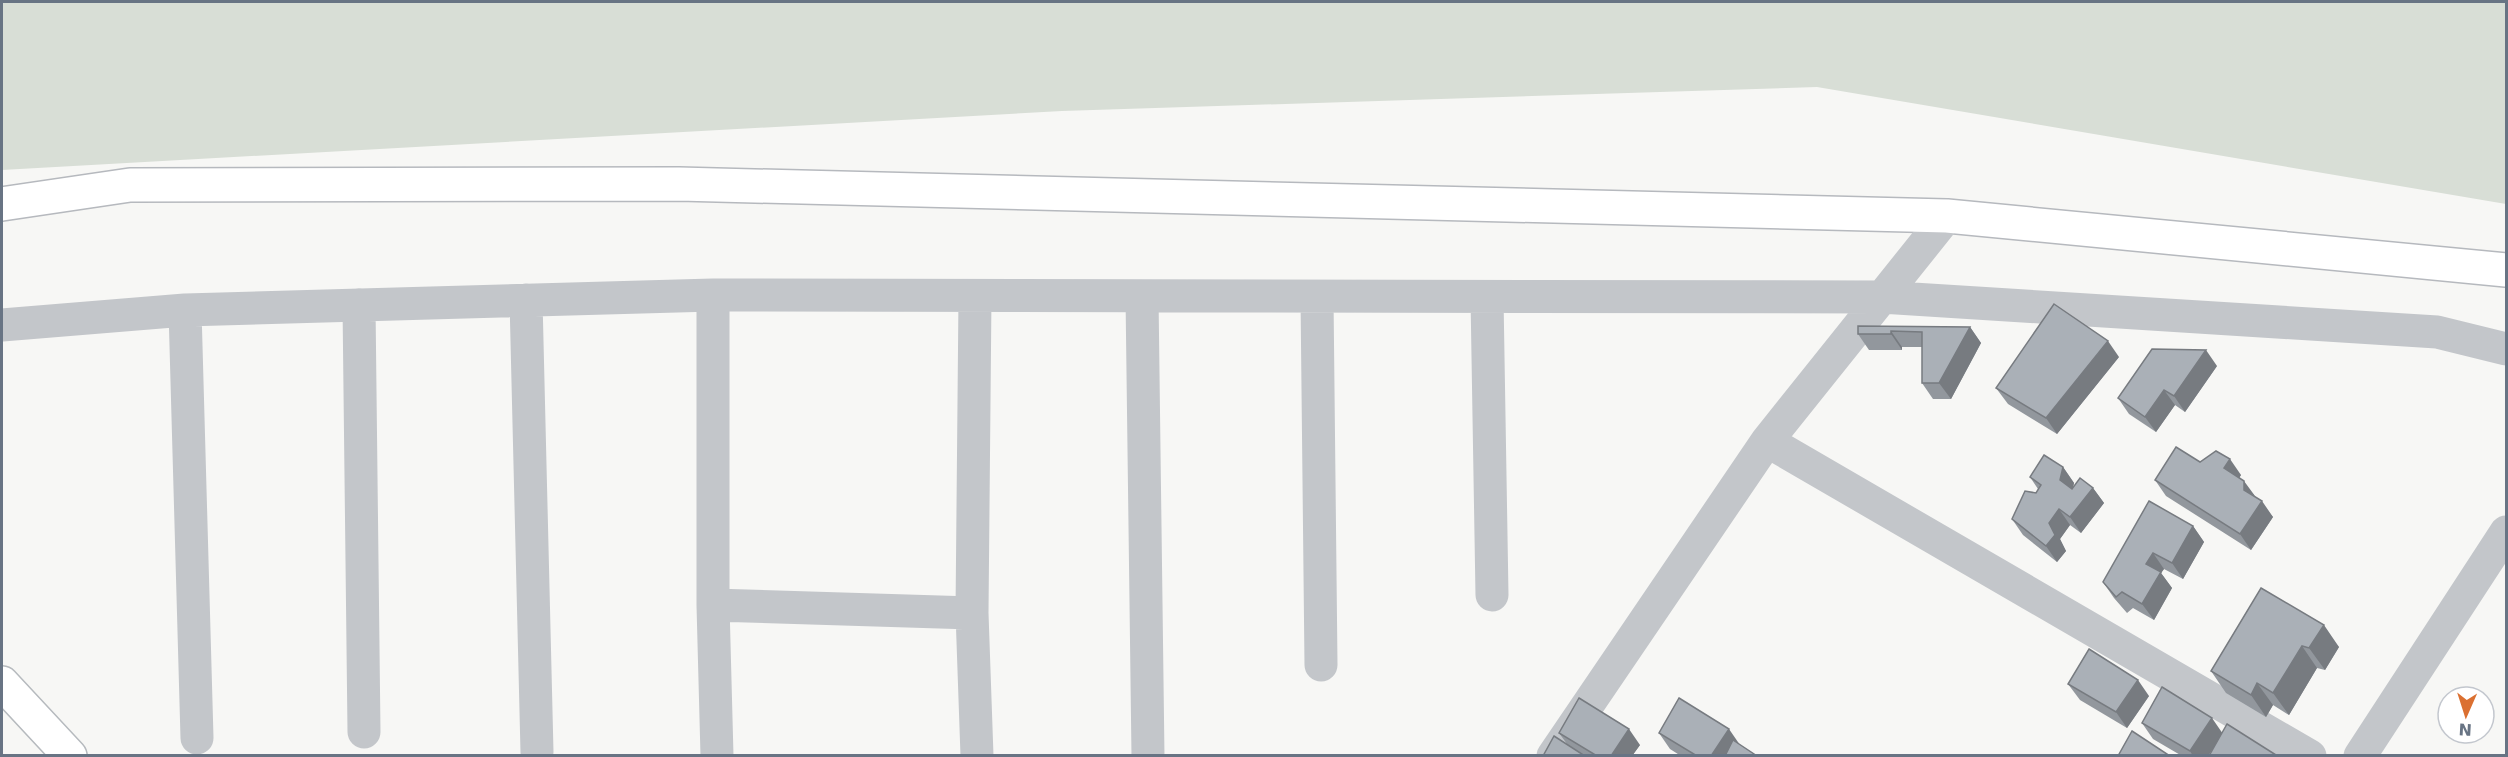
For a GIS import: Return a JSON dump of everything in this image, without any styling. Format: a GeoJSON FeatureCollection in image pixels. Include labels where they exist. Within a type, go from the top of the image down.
{"type":"FeatureCollection","features":[{"type":"Feature","properties":{"kind":"main road"},"geometry":{"type":"LineString","coordinates":[[2,204],[130,185],[679,184],[1947,216],[2506,270]]}},
{"type":"Feature","properties":{"kind":"main road"},"geometry":{"type":"LineString","coordinates":[[2,683],[70,756]]}},
{"type":"Feature","properties":{"kind":"street"},"geometry":{"type":"LineString","coordinates":[[1553,756],[1767,441],[1947,216]]}},
{"type":"Feature","properties":{"kind":"street"},"geometry":{"type":"LineString","coordinates":[[2,326],[185,310],[713,295],[1881,297],[2437,332],[2506,349]]}},
{"type":"Feature","properties":{"kind":"street"},"geometry":{"type":"LineString","coordinates":[[713,295],[712,605],[717,756]]}},
{"type":"Feature","properties":{"kind":"street"},"geometry":{"type":"LineString","coordinates":[[975,296],[972,613],[977,756]]}},
{"type":"Feature","properties":{"kind":"street"},"geometry":{"type":"LineString","coordinates":[[1142,296],[1148,756]]}},
{"type":"Feature","properties":{"kind":"street"},"geometry":{"type":"LineString","coordinates":[[1317,297],[1321,664]]}},
{"type":"Feature","properties":{"kind":"street"},"geometry":{"type":"LineString","coordinates":[[1487,297],[1492,595]]}},
{"type":"Feature","properties":{"kind":"street"},"geometry":{"type":"LineString","coordinates":[[526,300],[537,752]]}},
{"type":"Feature","properties":{"kind":"street"},"geometry":{"type":"LineString","coordinates":[[359,305],[364,732]]}},
{"type":"Feature","properties":{"kind":"street"},"geometry":{"type":"LineString","coordinates":[[185,310],[197,738]]}},
{"type":"Feature","properties":{"kind":"street"},"geometry":{"type":"LineString","coordinates":[[1767,441],[2310,756]]}},
{"type":"Feature","properties":{"kind":"street"},"geometry":{"type":"LineString","coordinates":[[2360,756],[2506,532]]}},
{"type":"Feature","properties":{"kind":"street"},"geometry":{"type":"LineString","coordinates":[[712,605],[972,613]]}},
{"type":"Feature","properties":{"kind":"shaded area"},"geometry":{"type":"Polygon","coordinates":[[[2,2],[2506,2],[2506,204],[1817,87],[1062,111],[2,170],[2,2]]]}},
{"type":"Feature","properties":{"kind":"building"},"geometry":{"type":"Polygon","coordinates":[[[2054,304],[2108,341],[2046,418],[1996,388],[2054,304]]]}},
{"type":"Feature","properties":{"kind":"building"},"geometry":{"type":"Polygon","coordinates":[[[1858,326],[1970,327],[1939,383],[1922,383],[1922,332],[1891,331],[1891,334],[1858,334],[1858,326]]]}},
{"type":"Feature","properties":{"kind":"building"},"geometry":{"type":"Polygon","coordinates":[[[2152,349],[2206,350],[2174,396],[2164,390],[2145,417],[2118,398],[2152,349]]]}},
{"type":"Feature","properties":{"kind":"building"},"geometry":{"type":"Polygon","coordinates":[[[2176,447],[2200,462],[2216,451],[2230,459],[2224,468],[2244,481],[2244,490],[2262,501],[2240,534],[2155,480],[2176,447]]]}},
{"type":"Feature","properties":{"kind":"building"},"geometry":{"type":"Polygon","coordinates":[[[2044,455],[2063,467],[2060,480],[2072,489],[2080,478],[2093,488],[2070,517],[2059,509],[2049,523],[2055,535],[2046,546],[2012,519],[2025,491],[2036,493],[2041,485],[2030,477],[2044,455]]]}},
{"type":"Feature","properties":{"kind":"building"},"geometry":{"type":"Polygon","coordinates":[[[2149,501],[2193,526],[2172,563],[2153,553],[2146,564],[2161,572],[2142,604],[2122,592],[2116,597],[2103,582],[2149,501]]]}},
{"type":"Feature","properties":{"kind":"building"},"geometry":{"type":"Polygon","coordinates":[[[2261,588],[2324,625],[2309,648],[2302,646],[2273,693],[2257,683],[2251,695],[2211,671],[2261,588]]]}},
{"type":"Feature","properties":{"kind":"building"},"geometry":{"type":"Polygon","coordinates":[[[2089,649],[2138,680],[2116,712],[2068,684],[2089,649]]]}},
{"type":"Feature","properties":{"kind":"building"},"geometry":{"type":"Polygon","coordinates":[[[2162,687],[2212,718],[2190,751],[2142,723],[2162,687]]]}},
{"type":"Feature","properties":{"kind":"building"},"geometry":{"type":"Polygon","coordinates":[[[1579,698],[1629,729],[1611,756],[1597,756],[1559,733],[1579,698]]]}},
{"type":"Feature","properties":{"kind":"building"},"geometry":{"type":"Polygon","coordinates":[[[1679,698],[1729,729],[1711,756],[1697,756],[1659,733],[1679,698]]]}},
{"type":"Feature","properties":{"kind":"building"},"geometry":{"type":"Polygon","coordinates":[[[2227,724],[2276,755],[2276,756],[2209,756],[2227,724]]]}},
{"type":"Feature","properties":{"kind":"building"},"geometry":{"type":"Polygon","coordinates":[[[2132,731],[2170,756],[2118,756],[2132,731]]]}},
{"type":"Feature","properties":{"kind":"building"},"geometry":{"type":"Polygon","coordinates":[[[1554,736],[1585,756],[1543,756],[1554,736]]]}},
{"type":"Feature","properties":{"kind":"building"},"geometry":{"type":"Polygon","coordinates":[[[1733,740],[1757,756],[1725,756],[1733,740]]]}}]}
